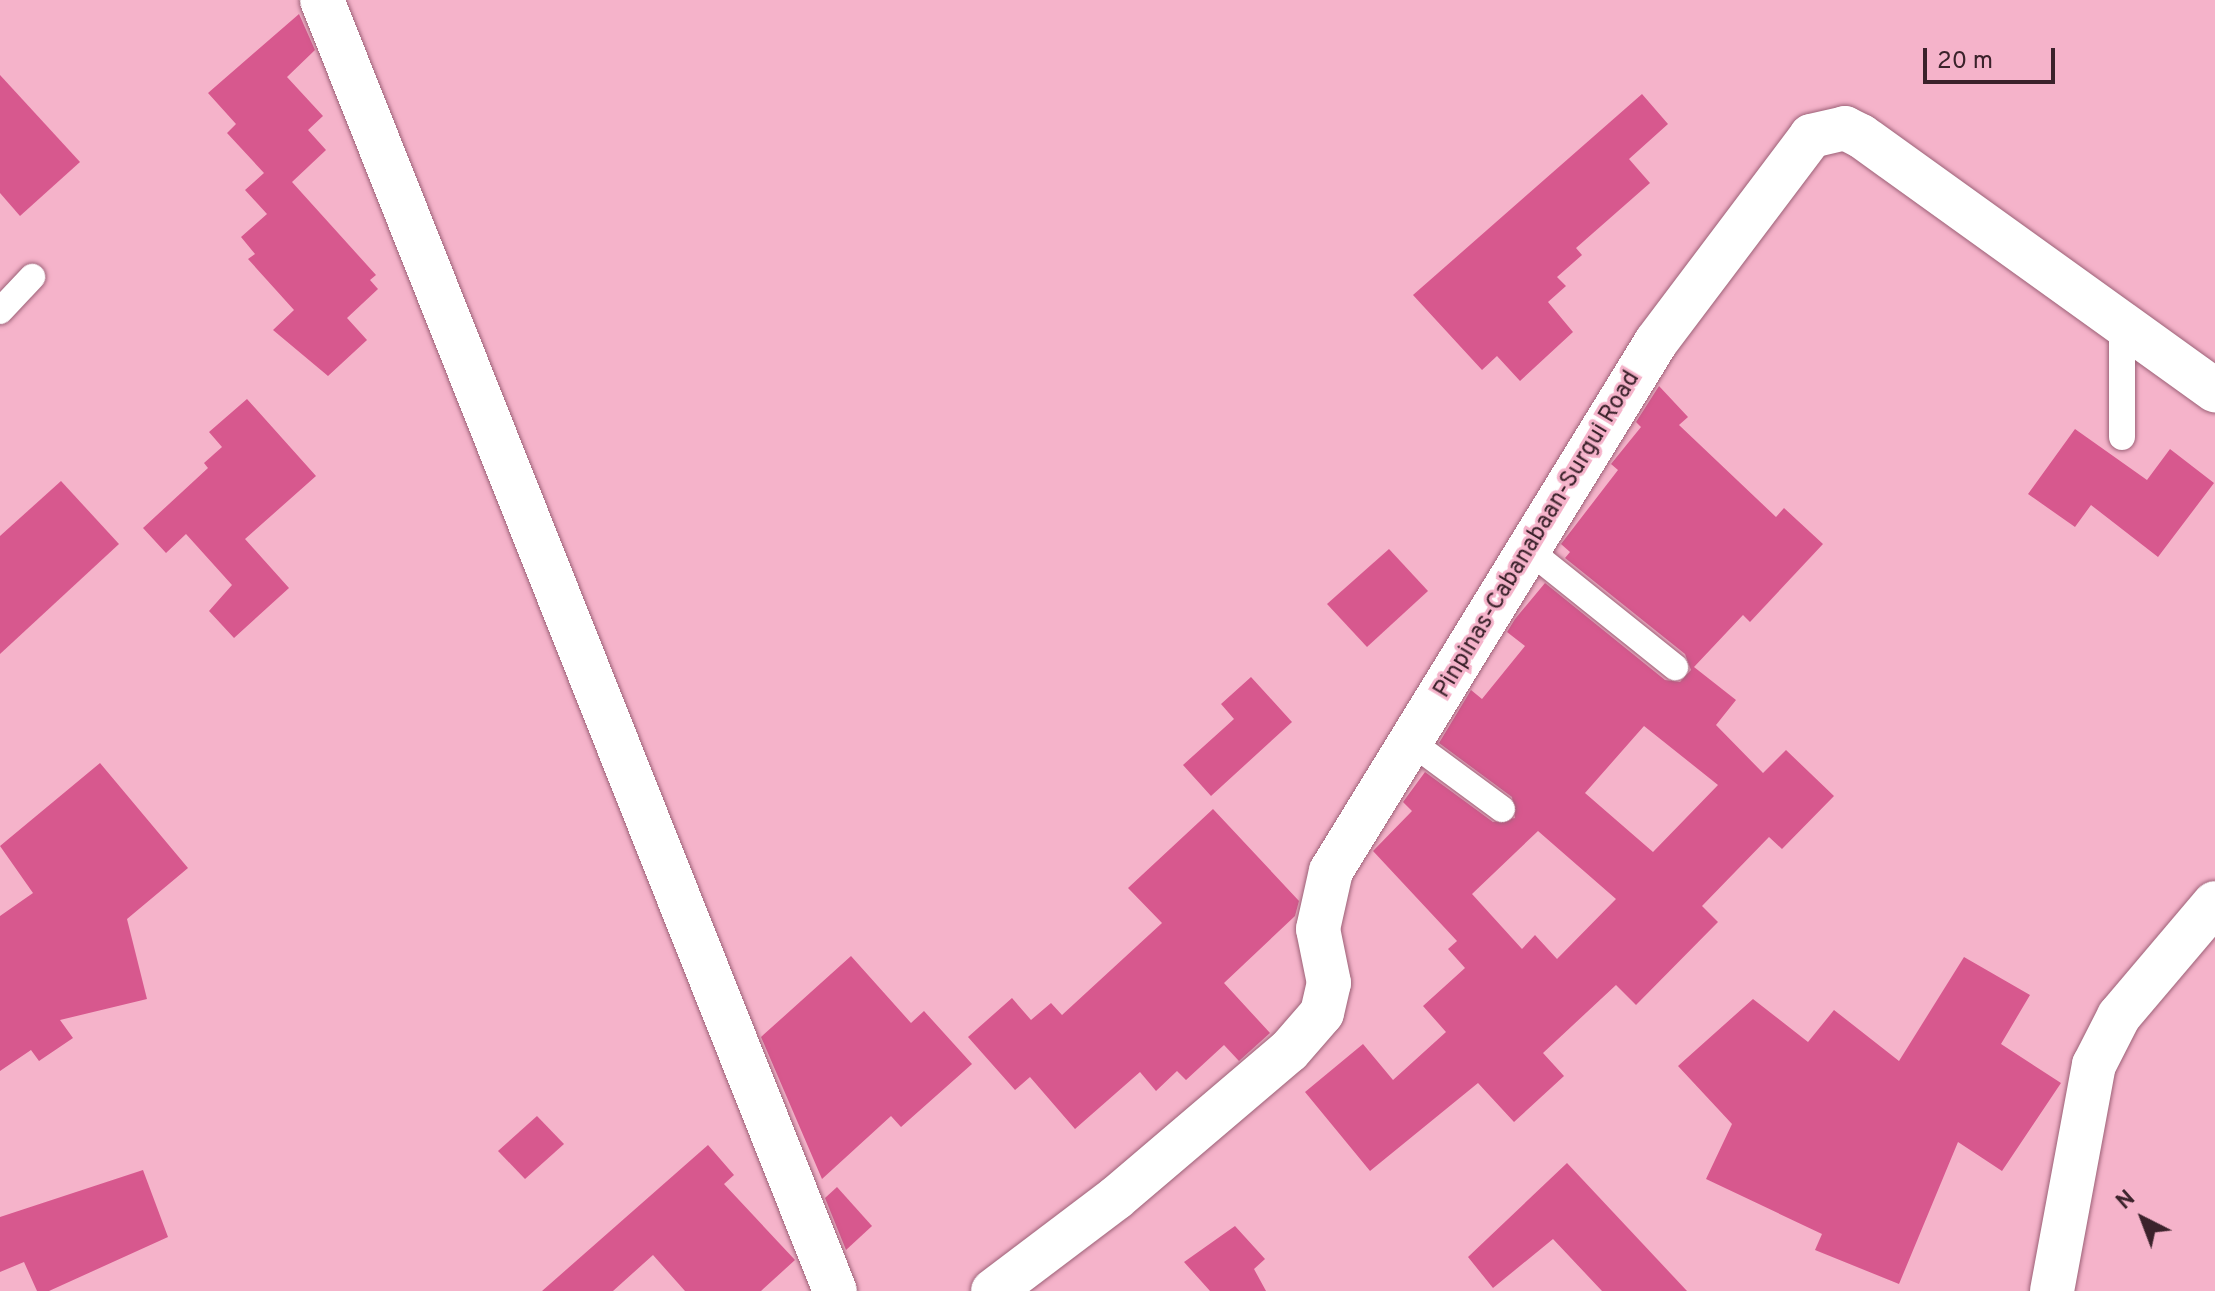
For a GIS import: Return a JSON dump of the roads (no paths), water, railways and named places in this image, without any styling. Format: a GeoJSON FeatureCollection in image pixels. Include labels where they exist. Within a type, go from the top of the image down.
{"type":"FeatureCollection","features":[{"type":"Feature","properties":{"kind":"street"},"geometry":{"type":"LineString","coordinates":[[322,0],[835,1291]]}},
{"type":"Feature","properties":{"kind":"street","name":"Pinpinas-Cabanabaan-Surgui Road"},"geometry":{"type":"LineString","coordinates":[[993,1291],[1255,1081],[1322,1013],[1329,983],[1318,929],[1331,871],[1656,342],[1811,136],[1827,129],[1845,128],[1914,171],[2215,390]]}},
{"type":"Feature","properties":{"kind":"street"},"geometry":{"type":"LineString","coordinates":[[2052,1291],[2094,1065],[2119,1016],[2215,903]]}},
{"type":"Feature","properties":{"kind":"lane"},"geometry":{"type":"LineString","coordinates":[[0,311],[32,277]]}},
{"type":"Feature","properties":{"kind":"lane"},"geometry":{"type":"LineString","coordinates":[[2122,325],[2122,437]]}},
{"type":"Feature","properties":{"kind":"lane"},"geometry":{"type":"LineString","coordinates":[[1530,551],[1675,667]]}},
{"type":"Feature","properties":{"kind":"lane"},"geometry":{"type":"LineString","coordinates":[[1411,742],[1502,809]]}}]}
